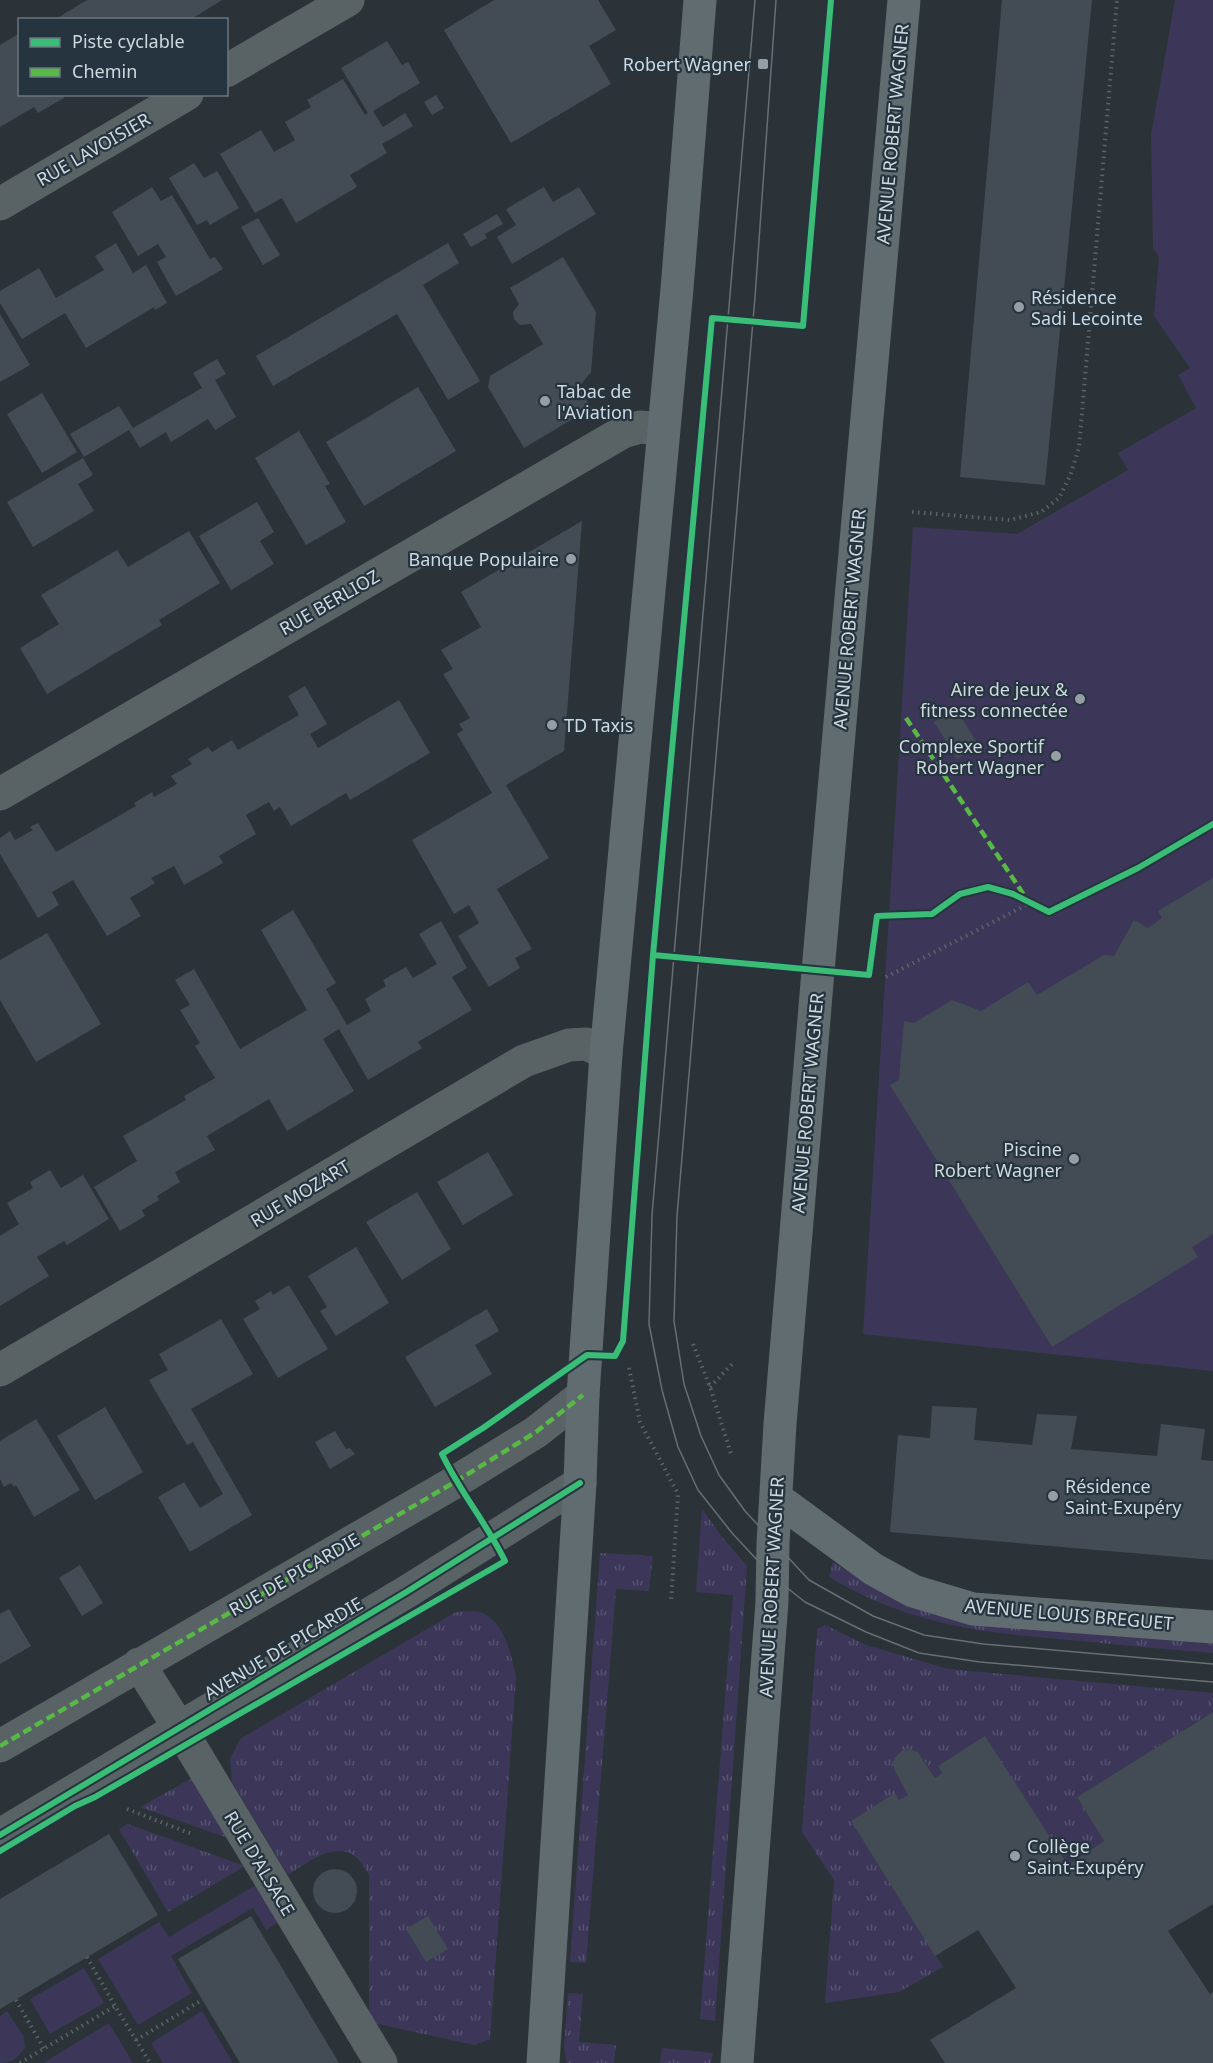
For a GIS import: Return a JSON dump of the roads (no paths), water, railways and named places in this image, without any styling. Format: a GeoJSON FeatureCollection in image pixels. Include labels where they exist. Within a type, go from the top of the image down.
{"type":"FeatureCollection","features":[{"type":"Feature","properties":{"kind":"main road"},"geometry":{"type":"LineString","coordinates":[[543,2063],[606,1054],[677,289],[700,0]]}},
{"type":"Feature","properties":{"kind":"main road","name":"AVENUE ROBERT WAGNER"},"geometry":{"type":"LineString","coordinates":[[737,2063],[772,1602],[780,1424],[815,1000],[904,0]]}},
{"type":"Feature","properties":{"kind":"main road","name":"AVENUE LOUIS BREGUET"},"geometry":{"type":"LineString","coordinates":[[776,1498],[873,1569],[913,1591],[973,1610],[1213,1627]]}},
{"type":"Feature","properties":{"kind":"street"},"geometry":{"type":"LineString","coordinates":[[228,70],[348,0]]}},
{"type":"Feature","properties":{"kind":"street","name":"RUE LAVOISIER"},"geometry":{"type":"LineString","coordinates":[[0,204],[184,96]]}},
{"type":"Feature","properties":{"kind":"street","name":"RUE BERLIOZ"},"geometry":{"type":"LineString","coordinates":[[0,794],[623,432],[640,427],[663,429]]}},
{"type":"Feature","properties":{"kind":"street","name":"RUE MOZART"},"geometry":{"type":"LineString","coordinates":[[0,1370],[524,1061],[569,1045],[587,1044],[606,1054]]}},
{"type":"Feature","properties":{"kind":"street","name":"RUE DE PICARDIE"},"geometry":{"type":"LineString","coordinates":[[0,1746],[455,1482],[536,1432],[583,1395]]}},
{"type":"Feature","properties":{"kind":"street","name":"AVENUE DE PICARDIE"},"geometry":{"type":"LineString","coordinates":[[0,1835],[408,1591],[580,1483]]}},
{"type":"Feature","properties":{"kind":"street","name":"RUE D'ALSACE"},"geometry":{"type":"LineString","coordinates":[[139,1664],[381,2063]]}},
{"type":"Feature","properties":{"kind":"tram line"},"geometry":{"type":"LineString","coordinates":[[755,0],[652,1215],[649,1324],[662,1390],[678,1447],[698,1490],[732,1533],[772,1576],[805,1602],[866,1632],[919,1653],[980,1662],[1213,1682]]}},
{"type":"Feature","properties":{"kind":"tram line"},"geometry":{"type":"LineString","coordinates":[[776,0],[755,297],[677,1216],[674,1321],[684,1384],[701,1436],[719,1475],[745,1511],[809,1580],[873,1616],[924,1635],[983,1644],[1213,1664]]}},
{"type":"Feature","properties":{"kind":"place","name":"Robert Wagner"},"geometry":{"type":"Point","coordinates":[763,64]}},
{"type":"Feature","properties":{"kind":"place","name":"Résidence Sadi Lecointe"},"geometry":{"type":"Point","coordinates":[1019,307]}},
{"type":"Feature","properties":{"kind":"place","name":"Tabac de l'Aviation"},"geometry":{"type":"Point","coordinates":[545,401]}},
{"type":"Feature","properties":{"kind":"place","name":"Banque Populaire"},"geometry":{"type":"Point","coordinates":[571,559]}},
{"type":"Feature","properties":{"kind":"place","name":"Aire de jeux & fitness connectée"},"geometry":{"type":"Point","coordinates":[1080,699]}},
{"type":"Feature","properties":{"kind":"place","name":"TD Taxis"},"geometry":{"type":"Point","coordinates":[552,725]}},
{"type":"Feature","properties":{"kind":"place","name":"Complexe Sportif Robert Wagner"},"geometry":{"type":"Point","coordinates":[1056,756]}},
{"type":"Feature","properties":{"kind":"place","name":"Piscine Robert Wagner"},"geometry":{"type":"Point","coordinates":[1074,1159]}},
{"type":"Feature","properties":{"kind":"place","name":"Résidence Saint-Exupéry"},"geometry":{"type":"Point","coordinates":[1053,1496]}},
{"type":"Feature","properties":{"kind":"place","name":"Collège Saint-Exupéry"},"geometry":{"type":"Point","coordinates":[1015,1856]}}]}
